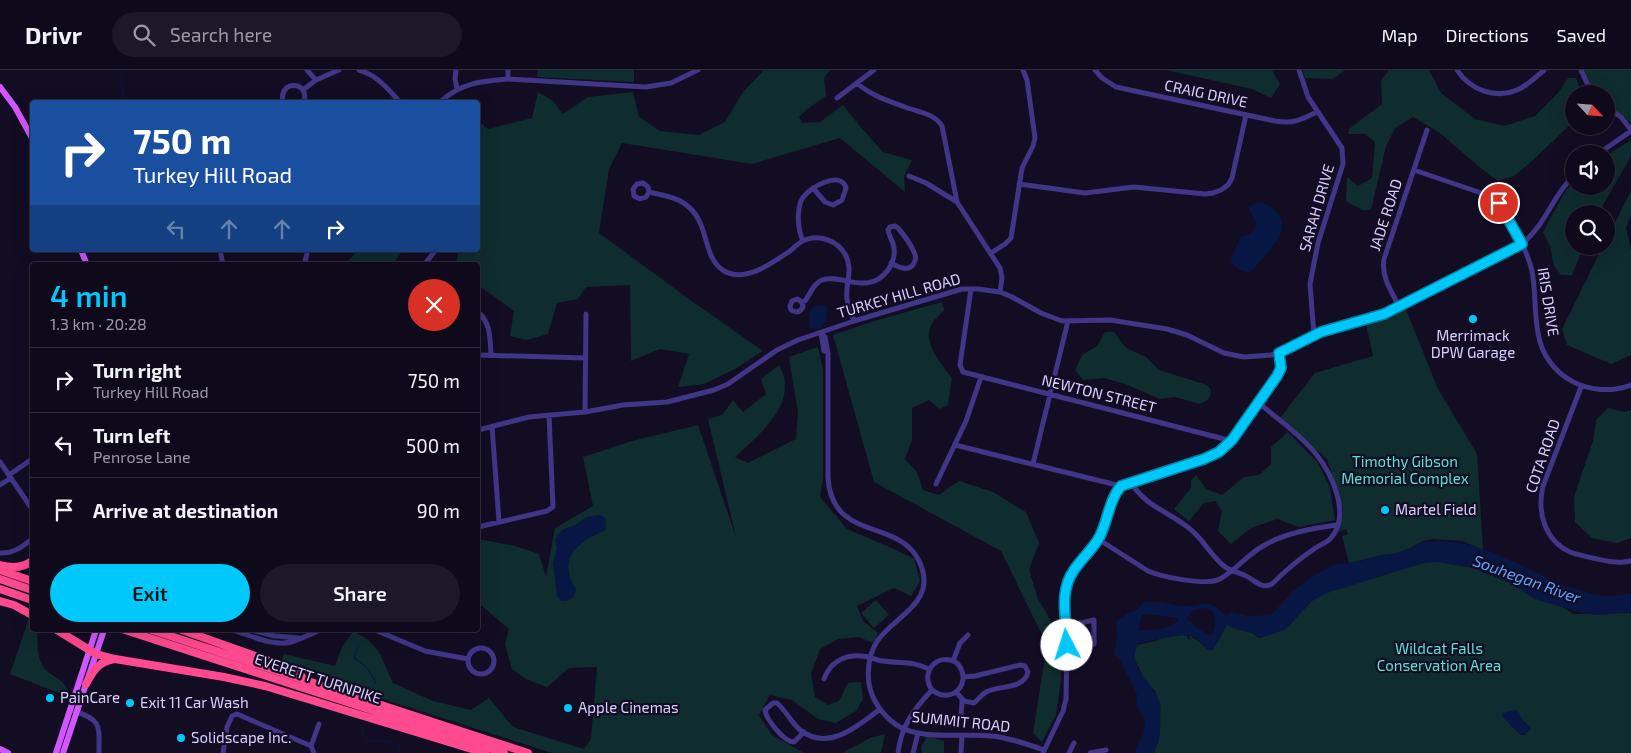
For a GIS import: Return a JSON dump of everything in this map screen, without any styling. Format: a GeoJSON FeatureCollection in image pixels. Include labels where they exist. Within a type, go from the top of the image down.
{"type":"FeatureCollection","features":[{"type":"Feature","properties":{"kind":"highway"},"geometry":{"type":"LineString","coordinates":[[0,565],[20,567],[30,562]]}},
{"type":"Feature","properties":{"kind":"highway"},"geometry":{"type":"LineString","coordinates":[[0,570],[30,580]]}},
{"type":"Feature","properties":{"kind":"highway"},"geometry":{"type":"LineString","coordinates":[[0,580],[30,589]]}},
{"type":"Feature","properties":{"kind":"highway"},"geometry":{"type":"LineString","coordinates":[[0,589],[30,599]]}},
{"type":"Feature","properties":{"kind":"highway"},"geometry":{"type":"LineString","coordinates":[[0,600],[30,614]]}},
{"type":"Feature","properties":{"kind":"highway"},"geometry":{"type":"LineString","coordinates":[[60,632],[92,652],[115,659],[224,677],[265,686],[485,753]]}},
{"type":"Feature","properties":{"kind":"highway","name":"EVERETT TURNPIKE"},"geometry":{"type":"LineString","coordinates":[[131,632],[504,753]]}},
{"type":"Feature","properties":{"kind":"highway","name":"EVERETT TURNPIKE"},"geometry":{"type":"LineString","coordinates":[[158,632],[528,753]]}},
{"type":"Feature","properties":{"kind":"highway"},"geometry":{"type":"LineString","coordinates":[[188,632],[290,668],[299,672],[304,680]]}},
{"type":"Feature","properties":{"kind":"highway"},"geometry":{"type":"LineString","coordinates":[[86,684],[97,666],[115,659]]}},
{"type":"Feature","properties":{"kind":"main road"},"geometry":{"type":"LineString","coordinates":[[0,86],[15,107],[30,134]]}},
{"type":"Feature","properties":{"kind":"main road"},"geometry":{"type":"LineString","coordinates":[[63,753],[86,684],[96,632]]}},
{"type":"Feature","properties":{"kind":"main road"},"geometry":{"type":"LineString","coordinates":[[56,753],[92,652],[103,632]]}},
{"type":"Feature","properties":{"kind":"main road"},"geometry":{"type":"LineString","coordinates":[[0,749],[8,753]]}},
{"type":"Feature","properties":{"kind":"street"},"geometry":{"type":"LineString","coordinates":[[307,70],[316,80]]}},
{"type":"Feature","properties":{"kind":"street"},"geometry":{"type":"LineString","coordinates":[[303,90],[316,80],[339,70]]}},
{"type":"Feature","properties":{"kind":"street"},"geometry":{"type":"LineString","coordinates":[[359,70],[375,77],[398,100]]}},
{"type":"Feature","properties":{"kind":"street"},"geometry":{"type":"LineString","coordinates":[[456,70],[457,89]]}},
{"type":"Feature","properties":{"kind":"street"},"geometry":{"type":"LineString","coordinates":[[508,70],[508,79]]}},
{"type":"Feature","properties":{"kind":"street"},"geometry":{"type":"LineString","coordinates":[[443,100],[457,89],[482,82],[508,79],[646,87],[671,82],[698,70]]}},
{"type":"Feature","properties":{"kind":"street"},"geometry":{"type":"LineString","coordinates":[[837,98],[874,70]]}},
{"type":"Feature","properties":{"kind":"street"},"geometry":{"type":"LineString","coordinates":[[991,252],[1011,238],[1022,168],[1035,138],[1027,80],[1022,70]]}},
{"type":"Feature","properties":{"kind":"street","name":"CRAIG DRIVE"},"geometry":{"type":"LineString","coordinates":[[1095,70],[1102,78],[1116,87],[1287,123],[1303,119],[1316,112]]}},
{"type":"Feature","properties":{"kind":"street","name":"SARAH DRIVE"},"geometry":{"type":"LineString","coordinates":[[1299,70],[1304,89],[1316,112],[1342,148],[1343,156],[1343,164],[1318,242],[1310,284],[1314,335]]}},
{"type":"Feature","properties":{"kind":"street"},"geometry":{"type":"LineString","coordinates":[[1457,70],[1468,83],[1478,89],[1500,94],[1512,92],[1523,87],[1544,70]]}},
{"type":"Feature","properties":{"kind":"street"},"geometry":{"type":"LineString","coordinates":[[1581,70],[1588,85]]}},
{"type":"Feature","properties":{"kind":"street"},"geometry":{"type":"LineString","coordinates":[[857,83],[868,92],[926,114],[940,123],[956,202]]}},
{"type":"Feature","properties":{"kind":"street"},"geometry":{"type":"LineString","coordinates":[[284,100],[283,94],[288,88],[297,86],[306,95],[305,100]]}},
{"type":"Feature","properties":{"kind":"street"},"geometry":{"type":"LineString","coordinates":[[1611,145],[1631,131],[1621,117],[1615,113]]}},
{"type":"Feature","properties":{"kind":"street"},"geometry":{"type":"LineString","coordinates":[[1019,184],[1085,193],[1134,187],[1197,194],[1213,193],[1228,185],[1232,178],[1246,115]]}},
{"type":"Feature","properties":{"kind":"street","name":"JADE ROAD"},"geometry":{"type":"LineString","coordinates":[[1399,306],[1387,283],[1383,267],[1386,250],[1427,130]]}},
{"type":"Feature","properties":{"kind":"street","name":"IRIS DRIVE"},"geometry":{"type":"LineString","coordinates":[[1414,170],[1493,197],[1499,203],[1522,244],[1532,270],[1538,333],[1548,360],[1559,372],[1582,386],[1606,390],[1631,385]]}},
{"type":"Feature","properties":{"kind":"street"},"geometry":{"type":"LineString","coordinates":[[909,176],[926,183],[956,202],[1000,268],[1002,278],[1000,292]]}},
{"type":"Feature","properties":{"kind":"street"},"geometry":{"type":"LineString","coordinates":[[803,241],[799,230],[800,206],[804,197],[813,188],[824,182],[837,180],[844,183],[846,190],[840,202],[831,205],[825,202],[813,188]]}},
{"type":"Feature","properties":{"kind":"street","name":"TURKEY HILL ROAD"},"geometry":{"type":"LineString","coordinates":[[480,429],[529,417],[585,412],[623,405],[667,402],[721,388],[781,348],[821,332],[922,300],[971,289],[1000,292],[1052,318],[1068,322],[1110,320],[1168,328],[1224,353],[1244,357],[1279,353],[1329,329],[1378,316],[1522,244],[1540,226],[1555,198],[1565,186]]}},
{"type":"Feature","properties":{"kind":"street"},"geometry":{"type":"LineString","coordinates":[[649,192],[674,198],[691,209],[702,224],[714,262],[731,274],[743,275],[755,272],[803,241],[824,239],[839,247],[848,261],[850,269],[847,299],[854,321]]}},
{"type":"Feature","properties":{"kind":"street"},"geometry":{"type":"LineString","coordinates":[[802,302],[821,281],[828,279],[863,283],[877,280],[885,274],[892,263],[894,247],[888,230],[891,226],[895,226],[914,251],[916,259],[913,265],[908,268],[901,268],[892,263]]}},
{"type":"Feature","properties":{"kind":"street"},"geometry":{"type":"LineString","coordinates":[[426,262],[434,252]]}},
{"type":"Feature","properties":{"kind":"street","name":"NEWTON STREET"},"geometry":{"type":"LineString","coordinates":[[971,289],[960,369],[963,372],[1232,440]]}},
{"type":"Feature","properties":{"kind":"street"},"geometry":{"type":"LineString","coordinates":[[480,314],[488,326],[491,355]]}},
{"type":"Feature","properties":{"kind":"street"},"geometry":{"type":"LineString","coordinates":[[585,412],[586,314]]}},
{"type":"Feature","properties":{"kind":"street"},"geometry":{"type":"LineString","coordinates":[[1033,464],[1068,322]]}},
{"type":"Feature","properties":{"kind":"street","name":"SUMMIT ROAD"},"geometry":{"type":"LineString","coordinates":[[821,332],[825,337],[827,361],[828,478],[830,494],[839,509],[853,521],[906,545],[918,560],[923,574],[922,588],[916,603],[908,613],[882,635],[870,657],[868,674],[874,698],[880,709],[894,724],[903,729],[918,733],[1003,738],[1043,752]]}},
{"type":"Feature","properties":{"kind":"street"},"geometry":{"type":"LineString","coordinates":[[1043,752],[1064,705],[1067,649],[1064,601],[1068,581],[1074,570],[1098,539],[1114,497],[1121,486],[1204,459],[1219,452],[1232,440],[1279,372],[1281,364],[1279,353]]}},
{"type":"Feature","properties":{"kind":"street"},"geometry":{"type":"LineString","coordinates":[[480,355],[586,358]]}},
{"type":"Feature","properties":{"kind":"street"},"geometry":{"type":"LineString","coordinates":[[936,484],[966,421],[981,377]]}},
{"type":"Feature","properties":{"kind":"street","name":"COTA ROAD"},"geometry":{"type":"LineString","coordinates":[[1582,386],[1543,486],[1540,503],[1543,521],[1552,537],[1561,546],[1572,552],[1615,563],[1631,561]]}},
{"type":"Feature","properties":{"kind":"street"},"geometry":{"type":"LineString","coordinates":[[1131,482],[1137,492],[1150,504],[1193,531],[1223,565],[1231,571],[1245,575],[1258,583],[1268,586],[1328,540],[1334,533],[1340,512],[1330,477],[1320,459],[1303,440],[1258,402]]}},
{"type":"Feature","properties":{"kind":"street"},"geometry":{"type":"LineString","coordinates":[[480,527],[547,511],[554,507],[548,416]]}},
{"type":"Feature","properties":{"kind":"street"},"geometry":{"type":"LineString","coordinates":[[492,426],[499,522]]}},
{"type":"Feature","properties":{"kind":"street"},"geometry":{"type":"LineString","coordinates":[[955,445],[1121,486]]}},
{"type":"Feature","properties":{"kind":"street"},"geometry":{"type":"LineString","coordinates":[[0,485],[30,461]]}},
{"type":"Feature","properties":{"kind":"street"},"geometry":{"type":"LineString","coordinates":[[0,462],[30,506]]}},
{"type":"Feature","properties":{"kind":"street"},"geometry":{"type":"LineString","coordinates":[[1098,539],[1148,572],[1161,576],[1212,582],[1231,571],[1256,550],[1270,542],[1309,530],[1337,525]]}},
{"type":"Feature","properties":{"kind":"street"},"geometry":{"type":"LineString","coordinates":[[0,553],[8,554],[16,551],[30,541]]}},
{"type":"Feature","properties":{"kind":"street"},"geometry":{"type":"LineString","coordinates":[[1066,626],[1094,620],[1094,644],[1067,649]]}},
{"type":"Feature","properties":{"kind":"street"},"geometry":{"type":"LineString","coordinates":[[240,632],[277,642],[290,642],[315,632]]}},
{"type":"Feature","properties":{"kind":"street"},"geometry":{"type":"LineString","coordinates":[[259,632],[275,636],[299,638]]}},
{"type":"Feature","properties":{"kind":"street"},"geometry":{"type":"LineString","coordinates":[[380,632],[425,651],[468,658]]}},
{"type":"Feature","properties":{"kind":"street"},"geometry":{"type":"LineString","coordinates":[[953,660],[960,643],[968,635]]}},
{"type":"Feature","properties":{"kind":"street"},"geometry":{"type":"LineString","coordinates":[[483,648],[492,655],[493,663],[488,672],[478,674],[469,667],[468,658],[473,650],[483,648]]}},
{"type":"Feature","properties":{"kind":"street"},"geometry":{"type":"LineString","coordinates":[[824,679],[829,668],[840,659],[854,656],[870,657],[885,662],[914,662],[929,669]]}},
{"type":"Feature","properties":{"kind":"street"},"geometry":{"type":"LineString","coordinates":[[941,660],[953,660],[960,667],[964,677],[962,684],[956,692],[944,695],[932,690],[928,680],[929,669],[934,663],[941,660]]}},
{"type":"Feature","properties":{"kind":"street"},"geometry":{"type":"LineString","coordinates":[[956,692],[962,700],[967,703],[974,703],[987,692],[1006,688],[1023,680],[1028,672],[1027,668],[1021,665],[964,677]]}},
{"type":"Feature","properties":{"kind":"street"},"geometry":{"type":"LineString","coordinates":[[898,753],[903,729],[913,712],[932,690]]}},
{"type":"Feature","properties":{"kind":"street"},"geometry":{"type":"LineString","coordinates":[[961,717],[962,700]]}},
{"type":"Feature","properties":{"kind":"street"},"geometry":{"type":"LineString","coordinates":[[804,732],[795,741],[789,741],[772,724],[766,716],[765,710],[773,703],[777,703],[804,732],[815,737],[828,738],[840,736],[853,730],[880,709]]}},
{"type":"Feature","properties":{"kind":"street"},"geometry":{"type":"LineString","coordinates":[[70,710],[90,717],[96,722],[99,734],[99,753]]}},
{"type":"Feature","properties":{"kind":"street"},"geometry":{"type":"LineString","coordinates":[[223,753],[228,722],[232,716],[237,714],[311,746]]}},
{"type":"Feature","properties":{"kind":"street"},"geometry":{"type":"LineString","coordinates":[[314,753],[311,746],[319,724]]}},
{"type":"Feature","properties":{"kind":"street"},"geometry":{"type":"LineString","coordinates":[[913,753],[918,733]]}},
{"type":"Feature","properties":{"kind":"street"},"geometry":{"type":"LineString","coordinates":[[961,753],[962,735]]}},
{"type":"Feature","properties":{"kind":"street"},"geometry":{"type":"LineString","coordinates":[[1069,753],[1074,743]]}},
{"type":"Feature","properties":{"kind":"street"},"geometry":{"type":"LineString","coordinates":[[1090,753],[1106,750]]}},
{"type":"Feature","properties":{"kind":"green space"},"geometry":{"type":"Polygon","coordinates":[[[538,70],[634,70],[634,82],[537,77],[538,70]]]}},
{"type":"Feature","properties":{"kind":"green space"},"geometry":{"type":"Polygon","coordinates":[[[764,70],[830,70],[824,78],[826,96],[799,117],[802,123],[820,122],[843,105],[883,152],[912,160],[904,176],[905,192],[840,138],[752,164],[622,143],[609,169],[599,233],[763,351],[735,369],[704,384],[678,387],[689,354],[660,349],[631,361],[630,285],[586,287],[578,299],[557,303],[548,334],[526,340],[510,336],[514,311],[480,286],[480,262],[457,262],[459,252],[480,252],[480,123],[488,129],[532,118],[538,92],[553,101],[563,114],[588,97],[633,92],[639,117],[660,131],[699,135],[725,122],[743,92],[764,70]]]}},
{"type":"Feature","properties":{"kind":"green space"},"geometry":{"type":"Polygon","coordinates":[[[1166,70],[1272,70],[1280,84],[1271,98],[1252,89],[1166,70]]]}},
{"type":"Feature","properties":{"kind":"green space"},"geometry":{"type":"Polygon","coordinates":[[[1303,70],[1345,70],[1333,79],[1305,78],[1303,70]]]}},
{"type":"Feature","properties":{"kind":"green space"},"geometry":{"type":"Polygon","coordinates":[[[1389,70],[1429,70],[1441,93],[1475,119],[1504,126],[1535,116],[1558,93],[1568,78],[1576,78],[1579,85],[1565,85],[1565,130],[1514,176],[1498,181],[1440,133],[1413,117],[1395,128],[1386,146],[1371,210],[1362,210],[1346,201],[1347,177],[1358,186],[1372,178],[1375,142],[1365,134],[1348,134],[1349,129],[1382,104],[1381,81],[1389,70]]]}},
{"type":"Feature","properties":{"kind":"green space"},"geometry":{"type":"Polygon","coordinates":[[[1583,70],[1631,70],[1631,123],[1615,111],[1615,85],[1590,85],[1583,70]]]}},
{"type":"Feature","properties":{"kind":"green space"},"geometry":{"type":"Polygon","coordinates":[[[1631,140],[1631,156],[1615,184],[1615,150],[1631,140]]]}},
{"type":"Feature","properties":{"kind":"green space"},"geometry":{"type":"Polygon","coordinates":[[[1631,191],[1631,215],[1626,228],[1631,250],[1631,355],[1611,364],[1567,345],[1562,329],[1599,255],[1615,255],[1615,222],[1631,191]]]}},
{"type":"Feature","properties":{"kind":"green space"},"geometry":{"type":"Polygon","coordinates":[[[1565,192],[1565,195],[1609,195],[1603,205],[1565,205],[1565,255],[1580,255],[1572,275],[1561,275],[1554,266],[1550,246],[1543,232],[1565,192]]]}},
{"type":"Feature","properties":{"kind":"green space"},"geometry":{"type":"Polygon","coordinates":[[[356,252],[402,252],[394,262],[349,262],[356,252]]]}},
{"type":"Feature","properties":{"kind":"green space"},"geometry":{"type":"Polygon","coordinates":[[[942,302],[944,310],[933,322],[929,336],[934,352],[952,378],[948,405],[939,409],[929,400],[912,408],[912,440],[905,459],[917,472],[923,490],[939,495],[959,481],[993,492],[1026,512],[1039,543],[1029,570],[1038,599],[1059,634],[1061,680],[1056,715],[1042,742],[1033,733],[1047,645],[1001,551],[874,482],[833,335],[874,321],[942,302]]]}},
{"type":"Feature","properties":{"kind":"green space","name":"Timothy Gibson Memorial Complex"},"geometry":{"type":"Polygon","coordinates":[[[1405,307],[1438,389],[1477,454],[1483,550],[1463,541],[1432,539],[1423,541],[1402,553],[1383,555],[1349,563],[1342,536],[1348,534],[1346,529],[1338,532],[1343,509],[1327,459],[1280,418],[1315,373],[1373,356],[1366,324],[1405,307]]]}},
{"type":"Feature","properties":{"kind":"green space"},"geometry":{"type":"Polygon","coordinates":[[[1105,332],[1114,332],[1126,348],[1146,357],[1159,370],[1207,385],[1211,390],[1209,399],[1200,404],[1175,397],[1160,399],[1125,384],[1104,378],[1083,380],[1075,370],[1082,355],[1097,346],[1105,332]]]}},
{"type":"Feature","properties":{"kind":"green space"},"geometry":{"type":"Polygon","coordinates":[[[818,347],[823,370],[823,478],[820,497],[847,529],[914,559],[920,581],[911,596],[894,588],[857,606],[863,621],[878,633],[873,643],[859,637],[838,639],[820,649],[811,674],[815,697],[828,705],[839,701],[848,683],[861,682],[863,699],[856,711],[836,723],[818,719],[792,700],[770,695],[759,715],[772,735],[804,753],[552,753],[392,702],[281,661],[284,654],[335,666],[342,647],[353,632],[369,641],[379,652],[393,683],[433,701],[471,710],[489,698],[513,727],[584,749],[591,739],[597,667],[569,668],[547,687],[526,679],[512,669],[505,644],[509,629],[480,606],[480,539],[515,546],[539,554],[546,577],[555,528],[593,506],[583,457],[632,441],[698,425],[736,537],[708,419],[722,415],[733,400],[743,412],[766,394],[761,379],[779,365],[784,379],[785,392],[781,404],[775,416],[766,427],[735,457],[748,463],[796,439],[798,412],[789,357],[818,347]]]}},
{"type":"Feature","properties":{"kind":"green space"},"geometry":{"type":"Polygon","coordinates":[[[1608,408],[1625,412],[1631,410],[1631,538],[1617,543],[1592,538],[1575,522],[1574,497],[1593,441],[1596,420],[1608,408]]]}},
{"type":"Feature","properties":{"kind":"green space"},"geometry":{"type":"Polygon","coordinates":[[[1288,432],[1318,463],[1330,488],[1335,520],[1299,527],[1277,519],[1251,528],[1231,544],[1218,531],[1222,511],[1215,501],[1204,503],[1189,521],[1174,509],[1191,488],[1191,480],[1196,475],[1206,489],[1222,495],[1244,477],[1259,475],[1271,464],[1271,447],[1288,432]]]}},
{"type":"Feature","properties":{"kind":"green space","name":"Wildcat Falls Conservation Area"},"geometry":{"type":"Polygon","coordinates":[[[1431,561],[1467,566],[1484,571],[1534,592],[1573,614],[1631,613],[1631,753],[1152,753],[1159,739],[1159,714],[1155,690],[1147,685],[1134,658],[1137,645],[1156,641],[1165,636],[1186,635],[1189,640],[1189,635],[1193,639],[1217,643],[1228,624],[1261,638],[1308,602],[1325,592],[1431,561]]]}},
{"type":"Feature","properties":{"kind":"green space"},"geometry":{"type":"Polygon","coordinates":[[[876,600],[889,615],[874,628],[861,613],[876,600]]]}},
{"type":"Feature","properties":{"kind":"green space"},"geometry":{"type":"Polygon","coordinates":[[[29,618],[30,632],[37,632],[38,652],[41,663],[68,690],[64,695],[10,674],[29,618]]]}},
{"type":"Feature","properties":{"kind":"green space"},"geometry":{"type":"Polygon","coordinates":[[[885,734],[881,753],[842,753],[870,738],[885,734]]]}},
{"type":"Feature","properties":{"kind":"green space"},"geometry":{"type":"Polygon","coordinates":[[[927,736],[944,741],[944,753],[922,753],[921,747],[927,736]]]}},
{"type":"Feature","properties":{"kind":"water"},"geometry":{"type":"Polygon","coordinates":[[[1260,202],[1277,212],[1282,226],[1277,241],[1249,273],[1239,270],[1230,262],[1240,237],[1248,235],[1255,229],[1256,223],[1248,206],[1260,202]]]}},
{"type":"Feature","properties":{"kind":"water"},"geometry":{"type":"Polygon","coordinates":[[[824,305],[827,308],[826,320],[820,329],[809,328],[810,311],[813,307],[824,305]]]}},
{"type":"Feature","properties":{"kind":"water"},"geometry":{"type":"Polygon","coordinates":[[[600,515],[605,518],[606,530],[591,537],[573,553],[568,568],[576,589],[572,598],[566,601],[560,600],[557,596],[553,563],[557,547],[555,541],[558,534],[587,517],[600,515]]]}},
{"type":"Feature","properties":{"kind":"water","name":"Souhegan River"},"geometry":{"type":"Polygon","coordinates":[[[1424,542],[1462,543],[1484,549],[1545,577],[1586,592],[1611,596],[1631,593],[1631,612],[1597,615],[1578,612],[1535,599],[1510,583],[1473,568],[1437,562],[1423,563],[1327,593],[1312,601],[1286,629],[1261,638],[1227,625],[1213,650],[1208,650],[1193,636],[1181,635],[1138,643],[1135,661],[1142,675],[1157,695],[1161,709],[1159,736],[1154,753],[1134,753],[1143,734],[1145,720],[1136,705],[1137,695],[1128,676],[1119,658],[1114,655],[1117,638],[1116,622],[1128,613],[1135,611],[1145,602],[1161,602],[1179,606],[1193,606],[1206,603],[1215,606],[1226,616],[1233,612],[1247,616],[1271,615],[1292,592],[1313,576],[1336,564],[1362,561],[1377,556],[1397,553],[1424,542]],[[1203,608],[1192,611],[1187,619],[1197,628],[1211,636],[1215,626],[1215,617],[1212,610],[1203,608]],[[1142,615],[1138,630],[1164,628],[1178,621],[1177,618],[1142,615]]]}},
{"type":"Feature","properties":{"kind":"water"},"geometry":{"type":"Polygon","coordinates":[[[1516,710],[1531,728],[1525,735],[1520,735],[1502,716],[1503,713],[1516,710]]]}},
{"type":"Feature","properties":{"kind":"waterway"},"geometry":{"type":"LineString","coordinates":[[122,70],[122,90],[124,100]]}},
{"type":"Feature","properties":{"kind":"waterway"},"geometry":{"type":"LineString","coordinates":[[170,262],[167,259],[171,252]]}},
{"type":"Feature","properties":{"kind":"waterway"},"geometry":{"type":"LineString","coordinates":[[358,647],[354,658],[368,669],[376,684]]}},
{"type":"Feature","properties":{"kind":"waterway"},"geometry":{"type":"LineString","coordinates":[[362,729],[366,741],[385,741],[399,745],[400,753]]}},
{"type":"Feature","properties":{"kind":"place","name":"Merrimack DPW Garage"},"geometry":{"type":"Point","coordinates":[1473,319]}},
{"type":"Feature","properties":{"kind":"place","name":"Martel Field"},"geometry":{"type":"Point","coordinates":[1385,510]}},
{"type":"Feature","properties":{"kind":"place","name":"PainCare"},"geometry":{"type":"Point","coordinates":[50,698]}},
{"type":"Feature","properties":{"kind":"place","name":"Exit 11 Car Wash"},"geometry":{"type":"Point","coordinates":[130,703]}},
{"type":"Feature","properties":{"kind":"place","name":"Apple Cinemas"},"geometry":{"type":"Point","coordinates":[568,708]}},
{"type":"Feature","properties":{"kind":"place","name":"Solidscape Inc."},"geometry":{"type":"Point","coordinates":[181,738]}},
{"type":"Feature","properties":{"kind":"route"},"geometry":{"type":"LineString","coordinates":[[1067,645],[1064,593],[1070,576],[1098,539],[1118,489],[1126,483],[1204,459],[1227,446],[1277,376],[1281,368],[1279,353],[1321,332],[1384,314],[1522,244],[1499,203]]}}]}
